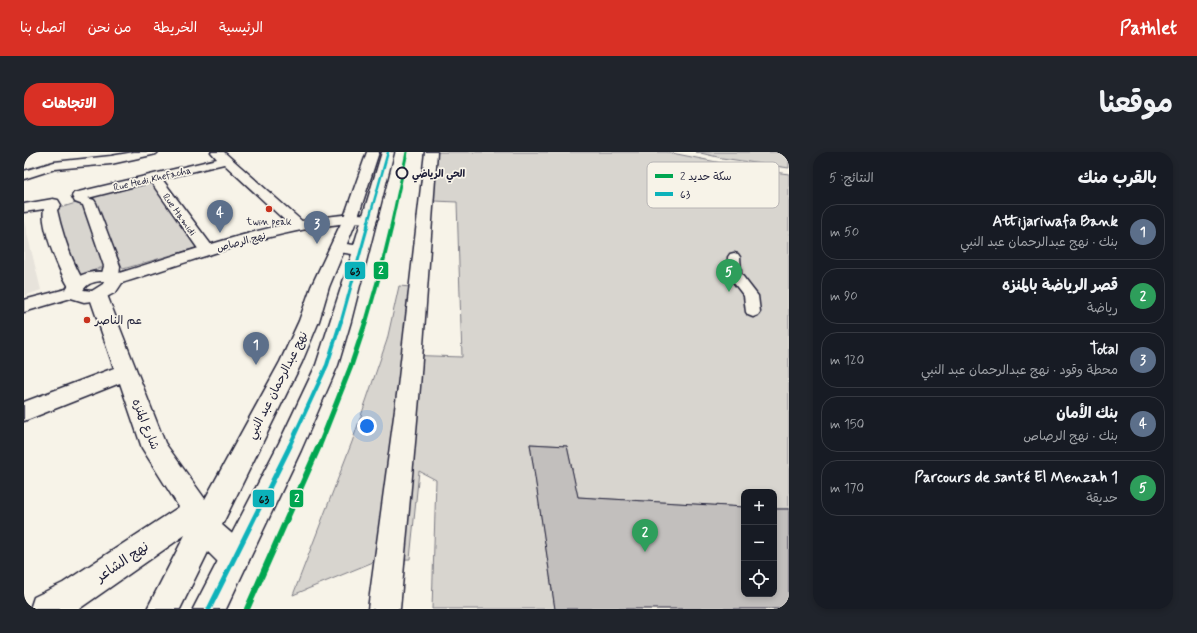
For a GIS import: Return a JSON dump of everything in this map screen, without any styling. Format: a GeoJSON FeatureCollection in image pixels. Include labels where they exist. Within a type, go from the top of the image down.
{"type":"FeatureCollection","features":[{"type":"Feature","properties":{"kind":"street"},"geometry":{"type":"LineString","coordinates":[[50,152],[54,166]]}},
{"type":"Feature","properties":{"kind":"street"},"geometry":{"type":"LineString","coordinates":[[24,175],[54,166],[111,160],[152,152]]}},
{"type":"Feature","properties":{"kind":"street","name":"نهج عبدالرحمان عبد النبي"},"geometry":{"type":"LineString","coordinates":[[163,609],[201,520],[291,362],[309,321],[320,287],[338,248],[361,217],[373,152]]}},
{"type":"Feature","properties":{"kind":"street"},"geometry":{"type":"LineString","coordinates":[[209,609],[288,450],[327,365],[361,250],[361,217],[388,152]]}},
{"type":"Feature","properties":{"kind":"street"},"geometry":{"type":"LineString","coordinates":[[384,609],[408,395],[432,152]]}},
{"type":"Feature","properties":{"kind":"street"},"geometry":{"type":"LineString","coordinates":[[224,155],[299,226]]}},
{"type":"Feature","properties":{"kind":"street","name":"Rue Hedi Khefacha"},"geometry":{"type":"LineString","coordinates":[[24,208],[53,204],[68,205],[79,198],[224,155]]}},
{"type":"Feature","properties":{"kind":"street","name":"Rue Hamidi"},"geometry":{"type":"LineString","coordinates":[[154,177],[207,250]]}},
{"type":"Feature","properties":{"kind":"street","name":"شارع المنزه"},"geometry":{"type":"LineString","coordinates":[[79,198],[88,201],[89,203],[112,266],[94,286]]}},
{"type":"Feature","properties":{"kind":"street","name":"شارع المنزه"},"geometry":{"type":"LineString","coordinates":[[53,204],[50,210],[57,240],[67,267],[94,286],[125,372],[155,448],[201,520],[235,557]]}},
{"type":"Feature","properties":{"kind":"street","name":"نهج الرصاص"},"geometry":{"type":"LineString","coordinates":[[24,306],[94,286],[207,250],[314,222],[361,217]]}},
{"type":"Feature","properties":{"kind":"street"},"geometry":{"type":"LineString","coordinates":[[338,248],[361,250]]}},
{"type":"Feature","properties":{"kind":"street"},"geometry":{"type":"LineString","coordinates":[[734,257],[734,274],[752,296],[753,312]]}},
{"type":"Feature","properties":{"kind":"street"},"geometry":{"type":"LineString","coordinates":[[24,412],[125,372]]}},
{"type":"Feature","properties":{"kind":"street","name":"نهج الشاعر"},"geometry":{"type":"LineString","coordinates":[[46,609],[201,520]]}},
{"type":"Feature","properties":{"kind":"shaded area"},"geometry":{"type":"Polygon","coordinates":[[[437,152],[667,152],[716,162],[647,162],[647,208],[779,208],[779,173],[789,174],[789,509],[777,509],[777,489],[741,489],[741,507],[578,497],[567,446],[530,444],[555,609],[432,609],[436,480],[419,471],[410,559],[378,560],[293,595],[352,442],[387,340],[399,286],[411,287],[404,355],[462,357],[457,202],[434,201],[437,152]]]}},
{"type":"Feature","properties":{"kind":"shaded area"},"geometry":{"type":"Polygon","coordinates":[[[696,152],[789,152],[789,168],[779,167],[779,162],[749,162],[696,152]]]}},
{"type":"Feature","properties":{"kind":"shaded area"},"geometry":{"type":"Polygon","coordinates":[[[151,182],[196,248],[123,269],[91,196],[151,182]]]}},
{"type":"Feature","properties":{"kind":"shaded area"},"geometry":{"type":"Polygon","coordinates":[[[82,201],[110,268],[100,268],[74,278],[55,207],[63,207],[82,201]]]}},
{"type":"Feature","properties":{"kind":"shaded area"},"geometry":{"type":"Polygon","coordinates":[[[24,221],[41,290],[24,296],[24,221]]]}},
{"type":"Feature","properties":{"kind":"building"},"geometry":{"type":"Polygon","coordinates":[[[530,444],[567,446],[578,497],[741,507],[741,597],[777,597],[777,509],[789,509],[789,609],[555,609],[530,444]]]}},
{"type":"Feature","properties":{"kind":"rail line","name":"2"},"geometry":{"type":"LineString","coordinates":[[247,609],[318,448],[351,366],[378,282],[390,234],[407,152]]}},
{"type":"Feature","properties":{"kind":"transit line","name":"63"},"geometry":{"type":"LineString","coordinates":[[209,609],[288,450],[327,365],[341,321],[388,152]]}},
{"type":"Feature","properties":{"kind":"place","name":"الحي الرياضي"},"geometry":{"type":"Point","coordinates":[402,173]}},
{"type":"Feature","properties":{"kind":"place","name":"twin peak"},"geometry":{"type":"Point","coordinates":[269,209]}},
{"type":"Feature","properties":{"kind":"place","name":"بنك الأمان"},"geometry":{"type":"Point","coordinates":[220,233]}},
{"type":"Feature","properties":{"kind":"place","name":"Total"},"geometry":{"type":"Point","coordinates":[317,244]}},
{"type":"Feature","properties":{"kind":"place","name":"Parcours de santé El Menzah 1"},"geometry":{"type":"Point","coordinates":[729,292]}},
{"type":"Feature","properties":{"kind":"place","name":"عم الناصر"},"geometry":{"type":"Point","coordinates":[87,320]}},
{"type":"Feature","properties":{"kind":"place","name":"Attijariwafa Bank"},"geometry":{"type":"Point","coordinates":[256,365]}},
{"type":"Feature","properties":{"kind":"place","name":"قصر الرياضة بالمنزه"},"geometry":{"type":"Point","coordinates":[645,552]}}]}
